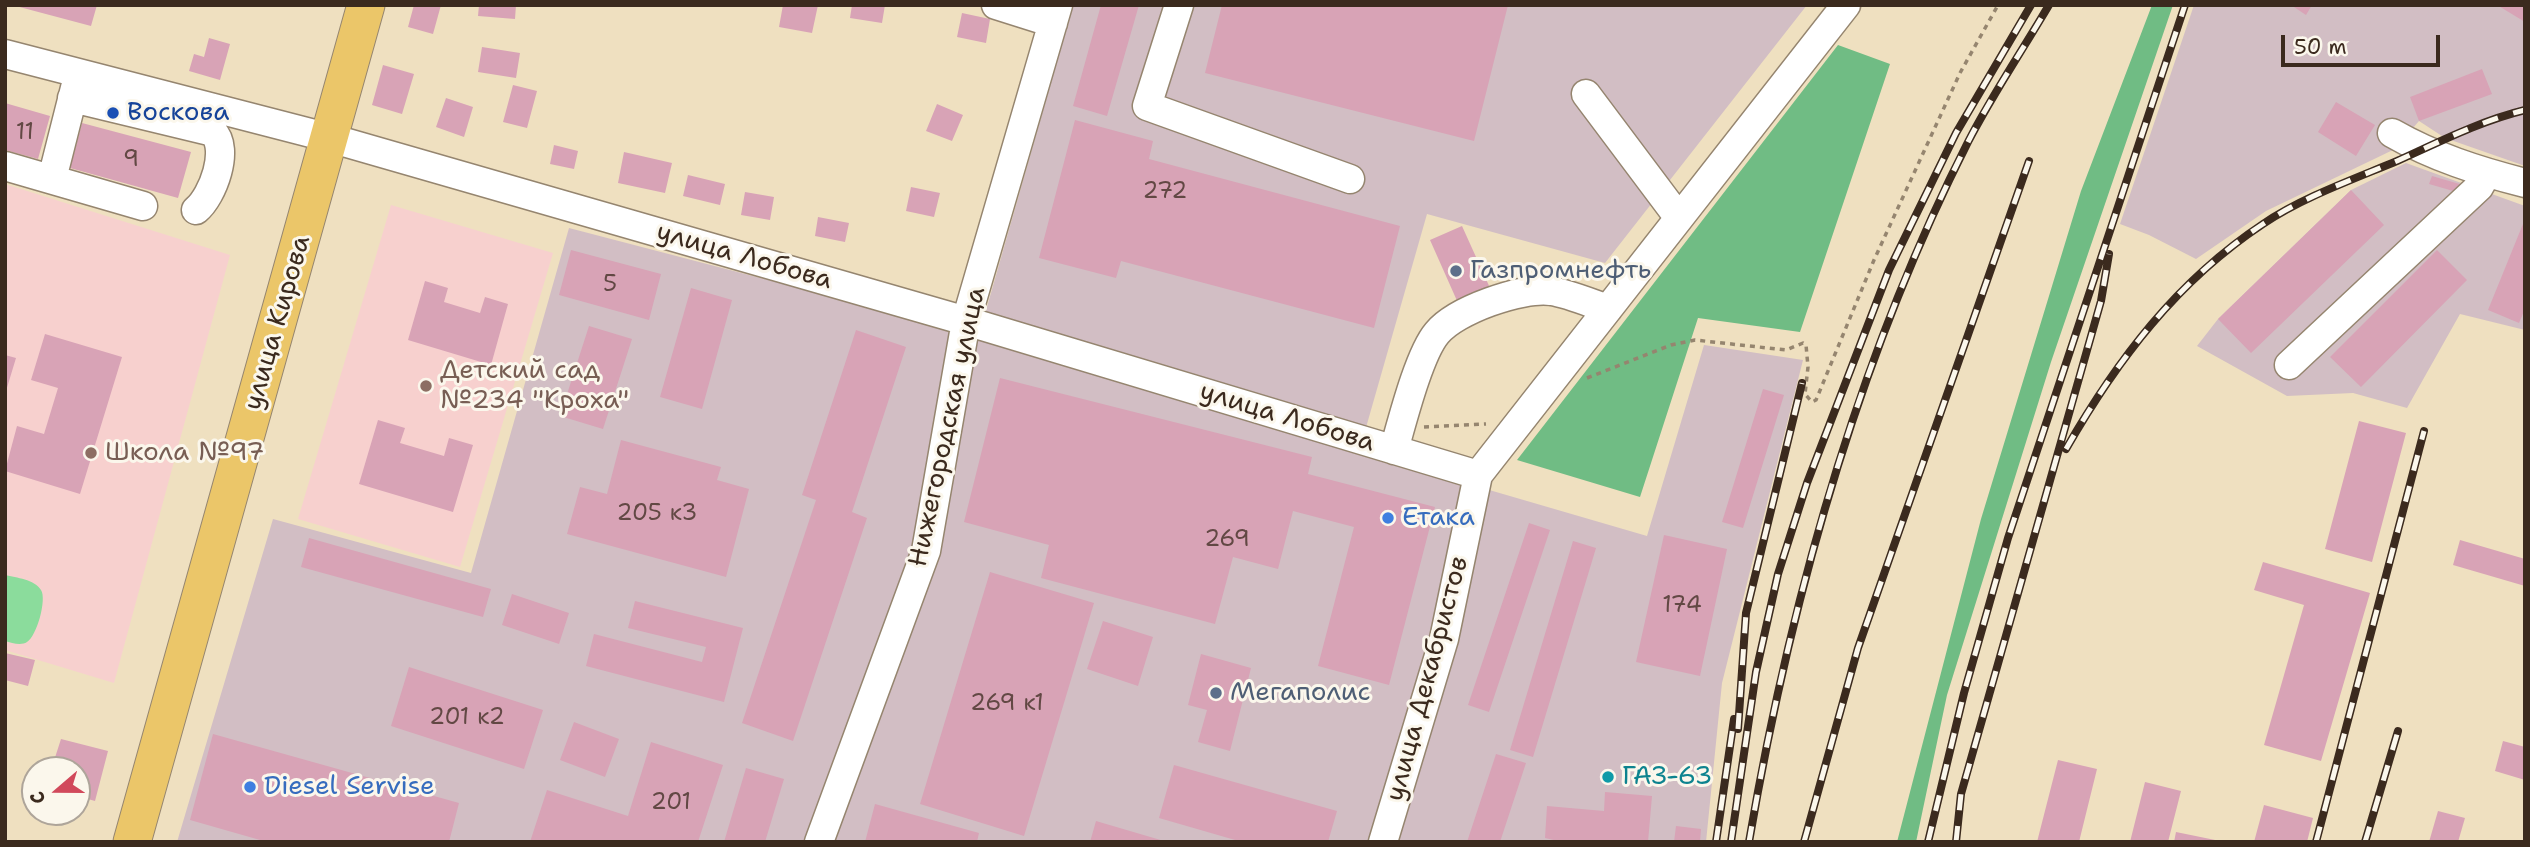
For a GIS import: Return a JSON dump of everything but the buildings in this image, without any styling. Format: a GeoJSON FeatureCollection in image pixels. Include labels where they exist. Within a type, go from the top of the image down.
{"type":"FeatureCollection","features":[{"type":"Feature","properties":{"kind":"main road","name":"улица Кирова"},"geometry":{"type":"LineString","coordinates":[[132,842],[366,5]]}},
{"type":"Feature","properties":{"kind":"street"},"geometry":{"type":"LineString","coordinates":[[996,5],[1055,14]]}},
{"type":"Feature","properties":{"kind":"street"},"geometry":{"type":"LineString","coordinates":[[1180,5],[1147,106],[1350,179]]}},
{"type":"Feature","properties":{"kind":"street"},"geometry":{"type":"LineString","coordinates":[[1478,475],[1846,5]]}},
{"type":"Feature","properties":{"kind":"street","name":"Нижегородская улица"},"geometry":{"type":"LineString","coordinates":[[819,842],[926,551],[966,321],[1055,14]]}},
{"type":"Feature","properties":{"kind":"street","name":"улица Лобова"},"geometry":{"type":"LineString","coordinates":[[5,54],[76,85],[330,138],[966,321],[1398,439],[1478,475]]}},
{"type":"Feature","properties":{"kind":"street"},"geometry":{"type":"LineString","coordinates":[[52,179],[76,85],[212,132],[218,138],[220,156],[207,195],[196,210]]}},
{"type":"Feature","properties":{"kind":"street"},"geometry":{"type":"LineString","coordinates":[[1586,94],[1679,218]]}},
{"type":"Feature","properties":{"kind":"street"},"geometry":{"type":"LineString","coordinates":[[2392,133],[2421,150],[2525,183]]}},
{"type":"Feature","properties":{"kind":"street"},"geometry":{"type":"LineString","coordinates":[[5,166],[143,206]]}},
{"type":"Feature","properties":{"kind":"street"},"geometry":{"type":"LineString","coordinates":[[2289,365],[2479,187],[2487,173]]}},
{"type":"Feature","properties":{"kind":"street"},"geometry":{"type":"LineString","coordinates":[[1398,439],[1413,385],[1437,333],[1463,315],[1521,292],[1551,291],[1608,309]]}},
{"type":"Feature","properties":{"kind":"street","name":"улица Декабристов"},"geometry":{"type":"LineString","coordinates":[[1383,842],[1444,639],[1478,475]]}},
{"type":"Feature","properties":{"kind":"path"},"geometry":{"type":"LineString","coordinates":[[1539,396],[1671,345],[1695,341],[1786,350],[1803,343],[1806,345],[1808,367],[1805,394],[1812,402],[1816,400],[1920,160],[1961,73],[1998,5]]}},
{"type":"Feature","properties":{"kind":"path"},"geometry":{"type":"LineString","coordinates":[[1398,439],[1519,422]]}},
{"type":"Feature","properties":{"kind":"shaded area"},"geometry":{"type":"Polygon","coordinates":[[[1073,5],[1807,5],[1605,263],[1427,214],[1359,452],[1647,536],[1704,345],[1803,360],[1722,683],[1706,842],[177,842],[273,519],[471,573],[569,228],[979,335],[1073,5]]]}},
{"type":"Feature","properties":{"kind":"shaded area"},"geometry":{"type":"Polygon","coordinates":[[[2194,5],[2525,5],[2525,166],[2445,138],[2419,121],[2395,149],[2266,211],[2196,259],[2149,235],[2120,224],[2194,5]]]}},
{"type":"Feature","properties":{"kind":"shaded area"},"geometry":{"type":"Polygon","coordinates":[[[2406,163],[2525,206],[2525,330],[2460,314],[2407,408],[2353,393],[2287,396],[2197,346],[2218,319],[2351,190],[2406,163]]]}},
{"type":"Feature","properties":{"kind":"shaded area","name":"Школа №97"},"geometry":{"type":"Polygon","coordinates":[[[5,184],[230,255],[114,683],[5,650],[5,184]]]}},
{"type":"Feature","properties":{"kind":"shaded area","name":"Детский сад №234 \"Кроха\""},"geometry":{"type":"Polygon","coordinates":[[[391,205],[553,253],[460,567],[298,519],[391,205]]]}},
{"type":"Feature","properties":{"kind":"green space"},"geometry":{"type":"Polygon","coordinates":[[[2152,5],[2173,5],[2051,362],[1947,695],[1916,842],[1897,842],[1981,519],[2081,191],[2152,5]]]}},
{"type":"Feature","properties":{"kind":"green space"},"geometry":{"type":"Polygon","coordinates":[[[1838,45],[1890,64],[1800,332],[1698,318],[1640,497],[1517,460],[1838,45]]]}},
{"type":"Feature","properties":{"kind":"green space"},"geometry":{"type":"Polygon","coordinates":[[[5,575],[34,583],[43,595],[37,625],[31,638],[25,643],[5,641],[5,575]]]}},
{"type":"Feature","properties":{"kind":"railway"},"geometry":{"type":"LineString","coordinates":[[1731,842],[1756,672],[1778,574],[1807,483],[1889,270],[1956,133],[2031,5]]}},
{"type":"Feature","properties":{"kind":"railway"},"geometry":{"type":"LineString","coordinates":[[1749,842],[1785,662],[1807,572],[1861,396],[1928,225],[1968,142],[2049,5]]}},
{"type":"Feature","properties":{"kind":"railway"},"geometry":{"type":"LineString","coordinates":[[1928,842],[1964,693],[2008,538],[2185,5]]}},
{"type":"Feature","properties":{"kind":"railway"},"geometry":{"type":"LineString","coordinates":[[2066,449],[2106,384],[2151,324],[2176,297],[2232,246],[2263,224],[2311,197],[2444,139],[2525,110]]}},
{"type":"Feature","properties":{"kind":"railway"},"geometry":{"type":"LineString","coordinates":[[1804,842],[1858,648],[2029,161]]}},
{"type":"Feature","properties":{"kind":"railway"},"geometry":{"type":"LineString","coordinates":[[1956,842],[1961,794],[2101,301],[2109,254]]}},
{"type":"Feature","properties":{"kind":"railway"},"geometry":{"type":"LineString","coordinates":[[1738,729],[1746,613],[1802,383]]}},
{"type":"Feature","properties":{"kind":"railway"},"geometry":{"type":"LineString","coordinates":[[2316,842],[2424,431]]}},
{"type":"Feature","properties":{"kind":"railway"},"geometry":{"type":"LineString","coordinates":[[1716,842],[1734,719]]}},
{"type":"Feature","properties":{"kind":"railway"},"geometry":{"type":"LineString","coordinates":[[2365,842],[2398,731]]}},
{"type":"Feature","properties":{"kind":"place","name":"Воскова"},"geometry":{"type":"Point","coordinates":[113,113]}},
{"type":"Feature","properties":{"kind":"place","name":"Газпромнефть"},"geometry":{"type":"Point","coordinates":[1456,271]}},
{"type":"Feature","properties":{"kind":"place","name":"Детский сад №234 \"Кроха\""},"geometry":{"type":"Point","coordinates":[426,386]}},
{"type":"Feature","properties":{"kind":"place","name":"Школа №97"},"geometry":{"type":"Point","coordinates":[91,453]}},
{"type":"Feature","properties":{"kind":"place","name":"Етака"},"geometry":{"type":"Point","coordinates":[1388,518]}},
{"type":"Feature","properties":{"kind":"place","name":"Мегаполис"},"geometry":{"type":"Point","coordinates":[1216,693]}},
{"type":"Feature","properties":{"kind":"place","name":"ГАЗ-63"},"geometry":{"type":"Point","coordinates":[1608,777]}},
{"type":"Feature","properties":{"kind":"place","name":"Diesel Servise"},"geometry":{"type":"Point","coordinates":[250,787]}}]}
